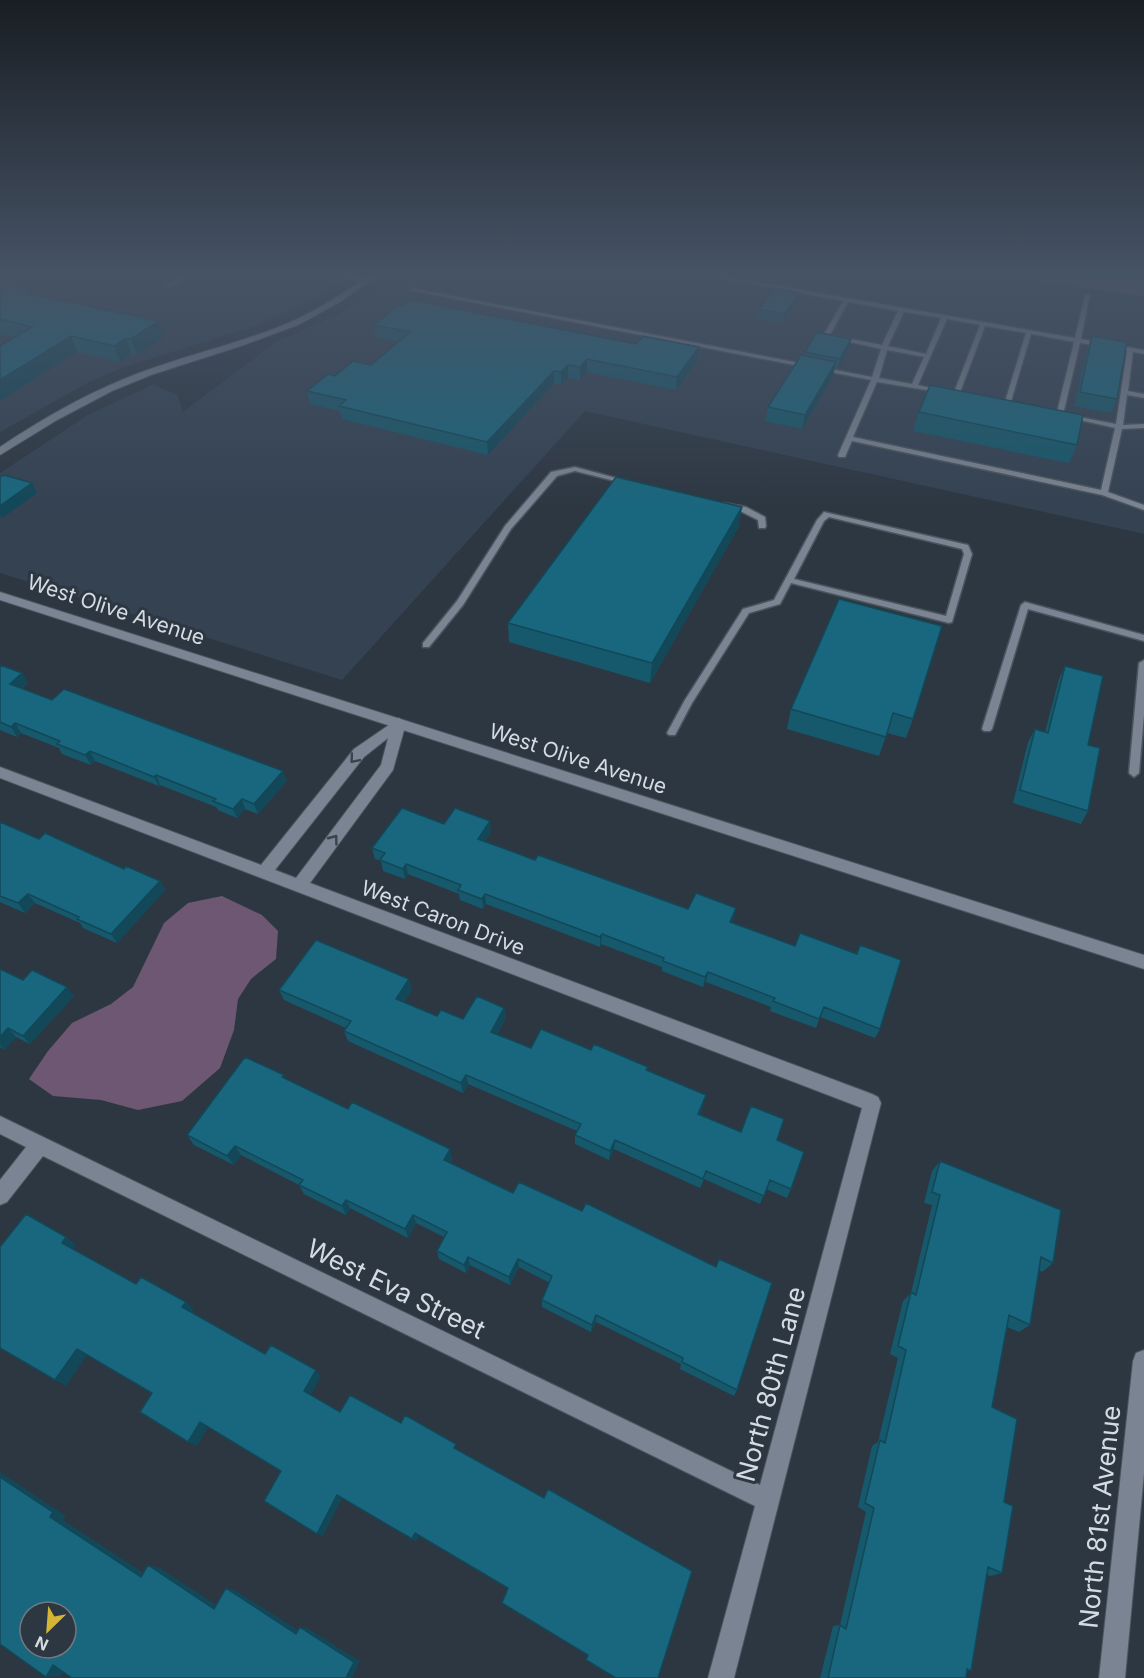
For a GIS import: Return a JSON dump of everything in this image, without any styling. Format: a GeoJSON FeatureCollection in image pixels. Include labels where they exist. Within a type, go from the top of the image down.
{"type":"FeatureCollection","features":[{"type":"Feature","properties":{"kind":"street"},"geometry":{"type":"LineString","coordinates":[[0,452],[64,410],[92,396],[147,373],[208,352]]}},
{"type":"Feature","properties":{"kind":"street","name":"West Olive Avenue"},"geometry":{"type":"LineString","coordinates":[[0,596],[1144,962]]}},
{"type":"Feature","properties":{"kind":"street"},"geometry":{"type":"LineString","coordinates":[[264,872],[359,753],[399,723]]}},
{"type":"Feature","properties":{"kind":"street"},"geometry":{"type":"LineString","coordinates":[[299,886],[388,766],[399,723]]}},
{"type":"Feature","properties":{"kind":"street","name":"West Caron Drive"},"geometry":{"type":"LineString","coordinates":[[4,778],[264,872],[872,1103]]}},
{"type":"Feature","properties":{"kind":"street","name":"North 80th Lane"},"geometry":{"type":"LineString","coordinates":[[721,1678],[872,1103]]}},
{"type":"Feature","properties":{"kind":"street","name":"West Eva Street"},"geometry":{"type":"LineString","coordinates":[[0,1125],[768,1501]]}},
{"type":"Feature","properties":{"kind":"street"},"geometry":{"type":"LineString","coordinates":[[0,1196],[40,1145]]}},
{"type":"Feature","properties":{"kind":"street","name":"North 81st Avenue"},"geometry":{"type":"LineString","coordinates":[[1112,1678],[1144,1361]]}},
{"type":"Feature","properties":{"kind":"lane"},"geometry":{"type":"LineString","coordinates":[[732,352],[966,397]]}},
{"type":"Feature","properties":{"kind":"lane"},"geometry":{"type":"LineString","coordinates":[[842,455],[875,380],[883,352]]}},
{"type":"Feature","properties":{"kind":"lane"},"geometry":{"type":"LineString","coordinates":[[907,352],[927,356]]}},
{"type":"Feature","properties":{"kind":"lane"},"geometry":{"type":"LineString","coordinates":[[914,387],[929,352]]}},
{"type":"Feature","properties":{"kind":"lane"},"geometry":{"type":"LineString","coordinates":[[956,395],[972,352]]}},
{"type":"Feature","properties":{"kind":"lane"},"geometry":{"type":"LineString","coordinates":[[1007,405],[1023,352]]}},
{"type":"Feature","properties":{"kind":"lane"},"geometry":{"type":"LineString","coordinates":[[1060,415],[1074,352]]}},
{"type":"Feature","properties":{"kind":"lane"},"geometry":{"type":"LineString","coordinates":[[1104,493],[1119,427],[1130,352]]}},
{"type":"Feature","properties":{"kind":"lane"},"geometry":{"type":"LineString","coordinates":[[1124,392],[1144,396]]}},
{"type":"Feature","properties":{"kind":"lane"},"geometry":{"type":"LineString","coordinates":[[997,403],[1017,407]]}},
{"type":"Feature","properties":{"kind":"lane"},"geometry":{"type":"LineString","coordinates":[[1039,411],[1119,427],[1144,426]]}},
{"type":"Feature","properties":{"kind":"lane"},"geometry":{"type":"LineString","coordinates":[[849,438],[1104,493],[1144,508]]}},
{"type":"Feature","properties":{"kind":"lane"},"geometry":{"type":"LineString","coordinates":[[426,645],[460,603],[508,528],[554,474],[575,469],[631,482]]}},
{"type":"Feature","properties":{"kind":"lane"},"geometry":{"type":"LineString","coordinates":[[720,504],[755,514],[762,519],[762,526]]}},
{"type":"Feature","properties":{"kind":"lane"},"geometry":{"type":"LineString","coordinates":[[672,733],[688,702],[746,611],[777,602],[821,520],[827,514],[965,547],[968,554],[948,620],[789,580]]}},
{"type":"Feature","properties":{"kind":"lane"},"geometry":{"type":"LineString","coordinates":[[987,729],[1025,605],[1144,638]]}},
{"type":"Feature","properties":{"kind":"lane"},"geometry":{"type":"LineString","coordinates":[[1134,773],[1144,663]]}},
{"type":"Feature","properties":{"kind":"shaded area"},"geometry":{"type":"Polygon","coordinates":[[[0,352],[171,352],[122,368],[89,382],[0,432],[0,352]]]}},
{"type":"Feature","properties":{"kind":"shaded area"},"geometry":{"type":"Polygon","coordinates":[[[262,352],[1144,352],[1144,534],[585,411],[342,680],[0,573],[0,473],[88,415],[154,384],[177,394],[183,412],[262,352]]]}},
{"type":"Feature","properties":{"kind":"shaded area"},"geometry":{"type":"Polygon","coordinates":[[[222,896],[262,915],[278,931],[276,959],[251,979],[238,999],[234,1030],[220,1068],[182,1101],[138,1110],[101,1100],[53,1096],[29,1079],[48,1051],[72,1023],[111,1004],[133,987],[164,923],[188,903],[222,896]]]}},
{"type":"Feature","properties":{"kind":"building"},"geometry":{"type":"Polygon","coordinates":[[[0,352],[45,352],[0,380],[0,352]]]}},
{"type":"Feature","properties":{"kind":"building"},"geometry":{"type":"Polygon","coordinates":[[[386,352],[695,352],[677,377],[587,359],[580,367],[568,365],[561,372],[554,371],[487,442],[339,406],[346,400],[307,391],[328,374],[335,376],[353,361],[371,365],[386,352]]]}},
{"type":"Feature","properties":{"kind":"building"},"geometry":{"type":"Polygon","coordinates":[[[807,352],[844,352],[840,359],[807,352]]]}},
{"type":"Feature","properties":{"kind":"building"},"geometry":{"type":"Polygon","coordinates":[[[1089,352],[1125,352],[1117,399],[1080,392],[1089,352]]]}},
{"type":"Feature","properties":{"kind":"building"},"geometry":{"type":"Polygon","coordinates":[[[801,355],[836,362],[805,415],[768,407],[801,355]]]}},
{"type":"Feature","properties":{"kind":"building"},"geometry":{"type":"Polygon","coordinates":[[[930,385],[1083,415],[1077,445],[919,412],[930,385]]]}},
{"type":"Feature","properties":{"kind":"building"},"geometry":{"type":"Polygon","coordinates":[[[4,475],[32,483],[0,506],[0,477],[4,475]]]}},
{"type":"Feature","properties":{"kind":"building"},"geometry":{"type":"Polygon","coordinates":[[[616,477],[742,507],[652,663],[508,623],[616,477]]]}},
{"type":"Feature","properties":{"kind":"building"},"geometry":{"type":"Polygon","coordinates":[[[839,599],[942,626],[913,719],[893,713],[886,737],[791,709],[839,599]]]}},
{"type":"Feature","properties":{"kind":"building"},"geometry":{"type":"Polygon","coordinates":[[[0,665],[22,673],[10,684],[52,700],[64,689],[283,771],[254,804],[242,799],[233,809],[213,801],[216,799],[156,775],[154,777],[90,751],[85,755],[57,744],[60,741],[15,723],[11,727],[0,722],[0,665]]]}},
{"type":"Feature","properties":{"kind":"building"},"geometry":{"type":"Polygon","coordinates":[[[1065,666],[1103,676],[1088,745],[1100,748],[1088,811],[1020,790],[1035,729],[1048,733],[1065,666]]]}},
{"type":"Feature","properties":{"kind":"building"},"geometry":{"type":"Polygon","coordinates":[[[402,808],[444,824],[455,808],[490,821],[478,839],[535,860],[538,855],[688,909],[696,893],[736,908],[730,922],[795,946],[800,933],[857,954],[860,945],[901,960],[880,1029],[824,1007],[819,1019],[773,1001],[775,998],[708,972],[705,977],[602,934],[600,937],[485,894],[482,899],[458,890],[461,885],[406,864],[403,869],[380,860],[385,853],[372,848],[402,808]]]}},
{"type":"Feature","properties":{"kind":"building"},"geometry":{"type":"Polygon","coordinates":[[[0,822],[39,839],[45,833],[124,869],[126,866],[160,881],[111,934],[28,894],[18,903],[0,896],[0,822]]]}},
{"type":"Feature","properties":{"kind":"building"},"geometry":{"type":"Polygon","coordinates":[[[316,940],[409,979],[396,999],[437,1016],[441,1010],[463,1019],[477,996],[504,1008],[491,1032],[531,1048],[541,1029],[591,1050],[594,1044],[648,1067],[646,1070],[706,1095],[698,1114],[741,1132],[751,1106],[784,1119],[777,1140],[804,1152],[791,1189],[770,1180],[764,1196],[706,1171],[703,1179],[615,1140],[610,1151],[575,1135],[581,1124],[466,1075],[461,1083],[344,1031],[351,1021],[279,990],[316,940]]]}},
{"type":"Feature","properties":{"kind":"building"},"geometry":{"type":"Polygon","coordinates":[[[0,969],[23,980],[32,970],[67,987],[23,1036],[8,1028],[0,1037],[0,969]]]}},
{"type":"Feature","properties":{"kind":"building"},"geometry":{"type":"Polygon","coordinates":[[[245,1057],[348,1109],[352,1102],[450,1149],[444,1160],[513,1193],[519,1182],[582,1211],[586,1203],[716,1267],[719,1259],[772,1283],[737,1390],[682,1362],[683,1358],[596,1315],[592,1325],[542,1300],[552,1276],[518,1259],[509,1277],[468,1257],[464,1265],[437,1251],[447,1232],[413,1215],[405,1229],[346,1200],[342,1206],[299,1185],[303,1180],[235,1146],[227,1156],[187,1135],[245,1057]]]}},
{"type":"Feature","properties":{"kind":"building"},"geometry":{"type":"Polygon","coordinates":[[[940,1161],[1061,1210],[1053,1263],[1041,1257],[1030,1325],[1009,1315],[992,1407],[1017,1419],[1004,1502],[1013,1506],[1002,1573],[988,1567],[971,1671],[967,1669],[966,1678],[828,1678],[840,1625],[846,1629],[874,1508],[865,1503],[880,1440],[885,1443],[906,1350],[898,1346],[911,1292],[916,1295],[940,1195],[932,1192],[940,1161]]]}},
{"type":"Feature","properties":{"kind":"building"},"geometry":{"type":"Polygon","coordinates":[[[26,1214],[66,1237],[62,1243],[136,1284],[141,1277],[186,1302],[182,1307],[265,1354],[271,1345],[316,1370],[304,1391],[340,1412],[350,1395],[401,1423],[405,1415],[456,1444],[454,1448],[544,1498],[548,1489],[692,1571],[658,1678],[616,1678],[586,1660],[588,1655],[502,1603],[508,1588],[415,1533],[412,1539],[337,1495],[317,1534],[264,1501],[281,1471],[200,1422],[188,1442],[140,1412],[152,1393],[77,1349],[55,1380],[0,1348],[0,1247],[26,1214]]]}},
{"type":"Feature","properties":{"kind":"building"},"geometry":{"type":"Polygon","coordinates":[[[0,1477],[53,1512],[50,1517],[141,1577],[148,1565],[214,1609],[226,1588],[296,1634],[300,1627],[354,1662],[346,1678],[72,1678],[53,1665],[46,1677],[22,1660],[78,1660],[78,1600],[18,1600],[18,1657],[0,1644],[0,1477]]]}}]}
